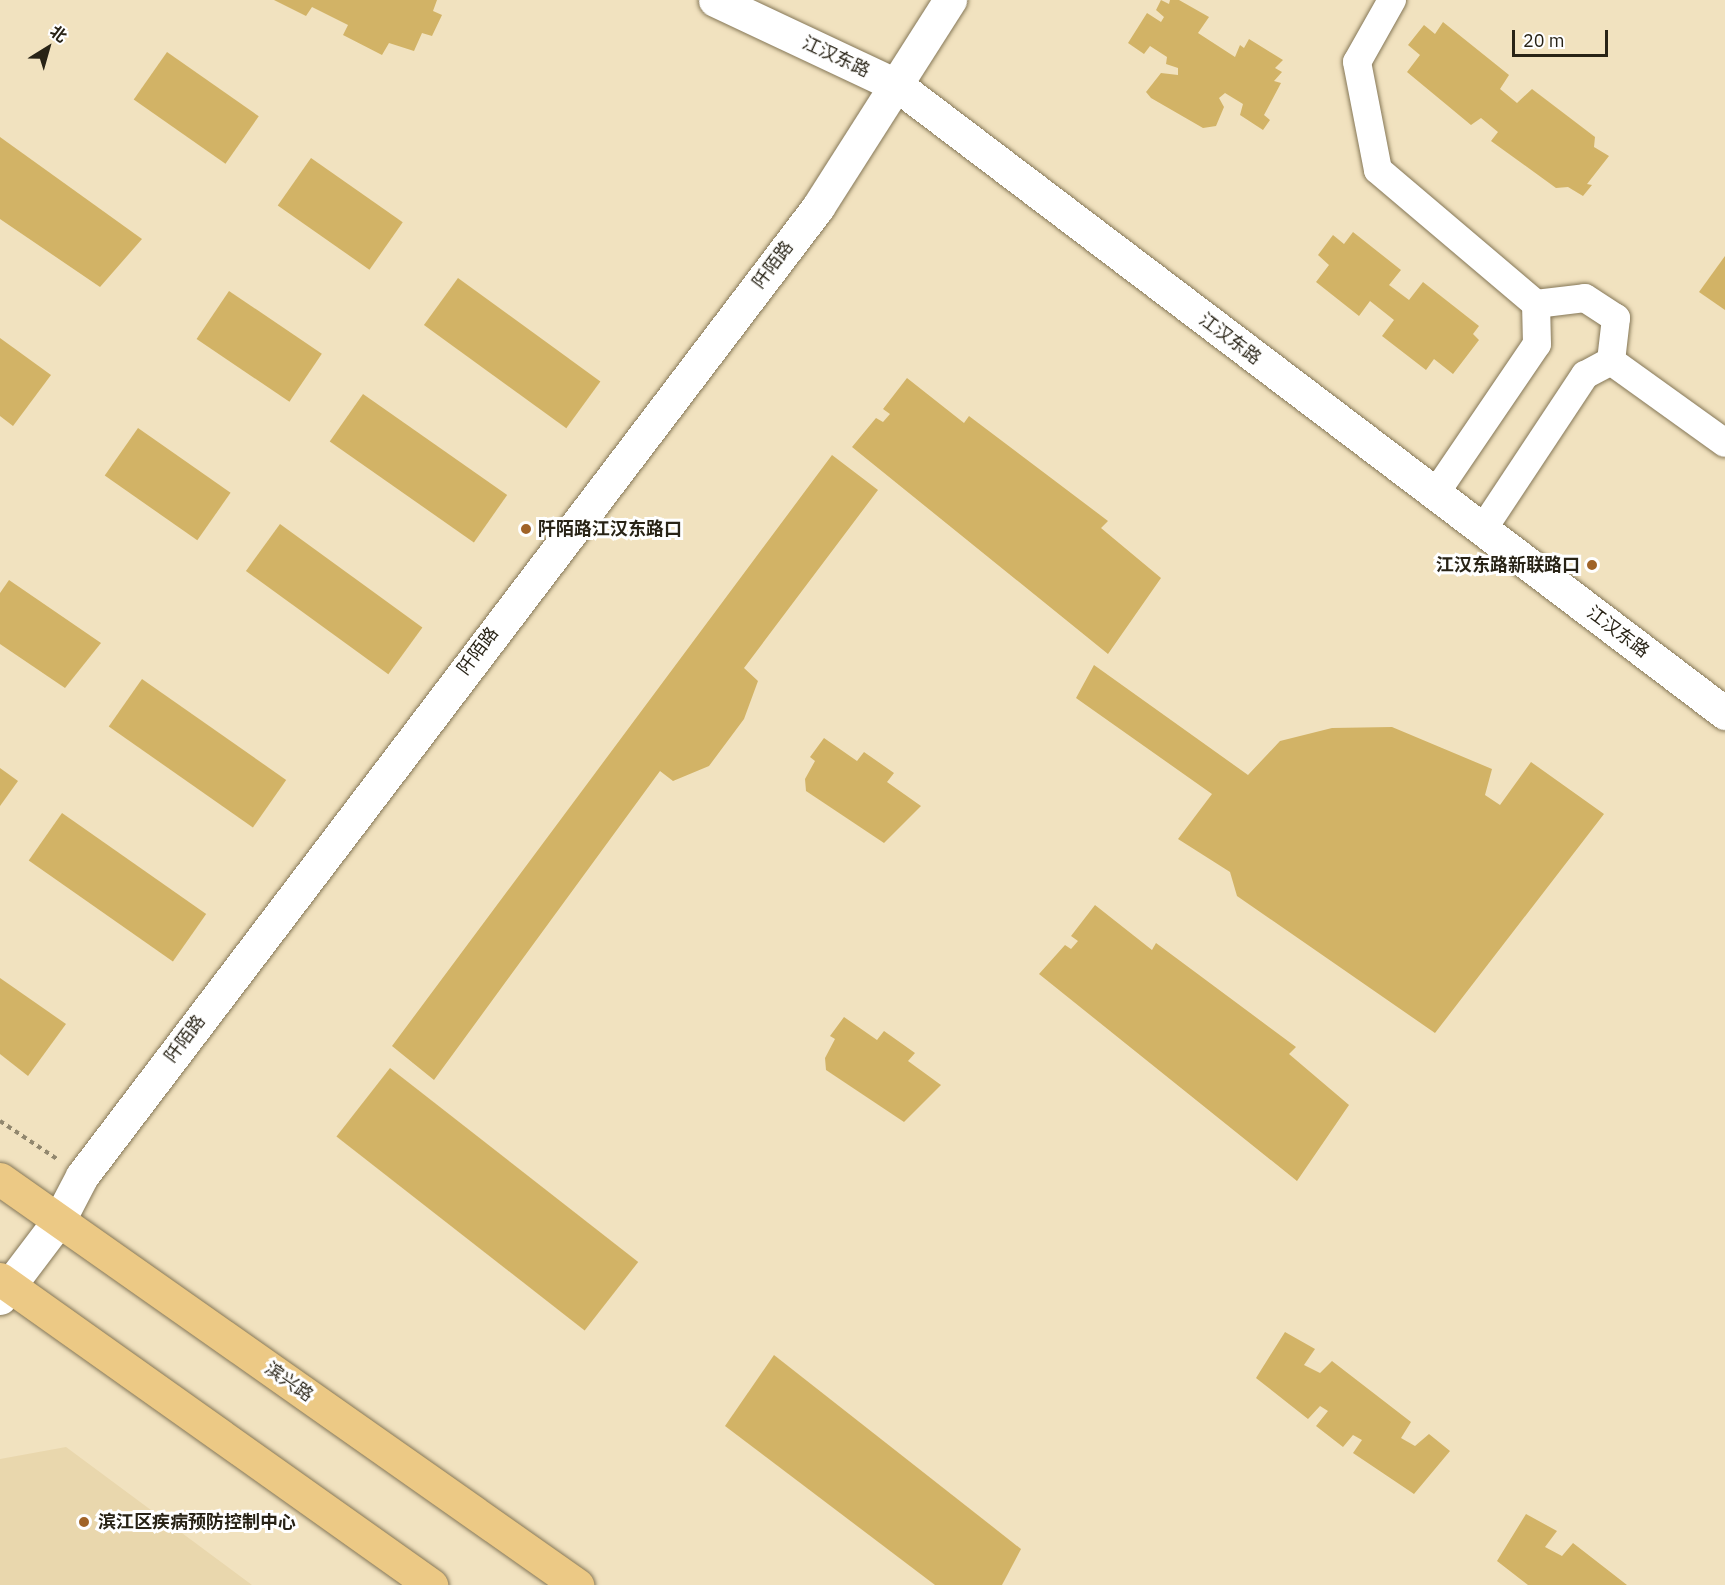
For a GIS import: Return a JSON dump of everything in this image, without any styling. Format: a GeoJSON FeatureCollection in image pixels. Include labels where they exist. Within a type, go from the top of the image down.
{"type":"FeatureCollection","features":[{"type":"Feature","properties":{"kind":"main road","name":"滨兴路"},"geometry":{"type":"LineString","coordinates":[[0,1179],[577,1585]]}},
{"type":"Feature","properties":{"kind":"main road"},"geometry":{"type":"LineString","coordinates":[[3,1288],[431,1585]]}},
{"type":"Feature","properties":{"kind":"street","name":"江汉东路"},"geometry":{"type":"LineString","coordinates":[[715,0],[898,86],[1725,712]]}},
{"type":"Feature","properties":{"kind":"street","name":"阡陌路"},"geometry":{"type":"LineString","coordinates":[[3,1288],[59,1220],[82,1176],[818,207],[898,86],[950,0]]}},
{"type":"Feature","properties":{"kind":"street"},"geometry":{"type":"LineString","coordinates":[[1392,0],[1358,62],[1378,170],[1536,304],[1585,298],[1616,318],[1611,361]]}},
{"type":"Feature","properties":{"kind":"street"},"geometry":{"type":"LineString","coordinates":[[1435,494],[1537,345],[1536,304]]}},
{"type":"Feature","properties":{"kind":"street"},"geometry":{"type":"LineString","coordinates":[[1611,361],[1725,443]]}},
{"type":"Feature","properties":{"kind":"street"},"geometry":{"type":"LineString","coordinates":[[1483,529],[1586,375],[1611,361]]}},
{"type":"Feature","properties":{"kind":"path"},"geometry":{"type":"LineString","coordinates":[[0,1121],[82,1176]]}},
{"type":"Feature","properties":{"kind":"shaded area","name":"滨江区疾病预防控制中心"},"geometry":{"type":"Polygon","coordinates":[[[66,1447],[252,1585],[0,1585],[0,1459],[66,1447]]]}},
{"type":"Feature","properties":{"kind":"building"},"geometry":{"type":"Polygon","coordinates":[[[274,0],[437,0],[433,11],[442,15],[432,36],[422,33],[414,51],[389,43],[382,55],[343,35],[348,25],[312,7],[306,16],[274,0]]]}},
{"type":"Feature","properties":{"kind":"building"},"geometry":{"type":"Polygon","coordinates":[[[1161,0],[1169,4],[1170,0],[1179,0],[1209,17],[1198,33],[1235,57],[1240,45],[1244,48],[1249,39],[1283,60],[1275,68],[1282,72],[1274,81],[1281,83],[1264,115],[1270,120],[1263,130],[1240,115],[1243,104],[1225,93],[1219,98],[1224,107],[1216,126],[1203,128],[1151,98],[1146,92],[1161,73],[1178,75],[1178,68],[1166,64],[1167,57],[1150,46],[1144,54],[1128,43],[1147,13],[1161,22],[1164,17],[1156,10],[1161,0]]]}},
{"type":"Feature","properties":{"kind":"building"},"geometry":{"type":"Polygon","coordinates":[[[1443,22],[1509,75],[1500,89],[1517,103],[1532,89],[1595,137],[1594,147],[1609,156],[1587,184],[1592,185],[1583,196],[1568,187],[1556,188],[1491,141],[1498,132],[1481,118],[1471,125],[1407,72],[1420,55],[1408,45],[1424,25],[1435,34],[1443,22]]]}},
{"type":"Feature","properties":{"kind":"building"},"geometry":{"type":"Polygon","coordinates":[[[167,52],[259,116],[225,164],[134,100],[167,52]]]}},
{"type":"Feature","properties":{"kind":"building"},"geometry":{"type":"Polygon","coordinates":[[[0,137],[142,239],[100,287],[0,219],[0,137]]]}},
{"type":"Feature","properties":{"kind":"building"},"geometry":{"type":"Polygon","coordinates":[[[311,158],[403,222],[369,270],[278,206],[311,158]]]}},
{"type":"Feature","properties":{"kind":"building"},"geometry":{"type":"Polygon","coordinates":[[[1353,232],[1401,270],[1389,285],[1409,300],[1423,282],[1479,326],[1473,334],[1479,340],[1453,374],[1434,359],[1426,370],[1382,336],[1394,320],[1370,301],[1359,316],[1316,282],[1329,265],[1318,255],[1333,235],[1344,244],[1353,232]]]}},
{"type":"Feature","properties":{"kind":"building"},"geometry":{"type":"Polygon","coordinates":[[[1725,256],[1725,310],[1699,292],[1725,256]]]}},
{"type":"Feature","properties":{"kind":"building"},"geometry":{"type":"Polygon","coordinates":[[[458,278],[600,381],[566,428],[424,325],[458,278]]]}},
{"type":"Feature","properties":{"kind":"building"},"geometry":{"type":"Polygon","coordinates":[[[229,291],[322,354],[289,402],[197,339],[229,291]]]}},
{"type":"Feature","properties":{"kind":"building"},"geometry":{"type":"Polygon","coordinates":[[[0,338],[51,375],[13,426],[0,416],[0,338]]]}},
{"type":"Feature","properties":{"kind":"building"},"geometry":{"type":"Polygon","coordinates":[[[907,378],[964,423],[969,416],[1108,521],[1101,528],[1161,578],[1108,654],[852,447],[876,418],[883,422],[890,414],[883,409],[907,378]]]}},
{"type":"Feature","properties":{"kind":"building"},"geometry":{"type":"Polygon","coordinates":[[[363,394],[507,495],[474,542],[330,442],[363,394]]]}},
{"type":"Feature","properties":{"kind":"building"},"geometry":{"type":"Polygon","coordinates":[[[138,428],[231,493],[197,540],[105,476],[138,428]]]}},
{"type":"Feature","properties":{"kind":"building"},"geometry":{"type":"Polygon","coordinates":[[[832,455],[878,490],[744,668],[758,681],[744,719],[709,766],[673,781],[660,771],[434,1080],[392,1046],[832,455]]]}},
{"type":"Feature","properties":{"kind":"building"},"geometry":{"type":"Polygon","coordinates":[[[280,524],[422,627],[388,674],[246,571],[280,524]]]}},
{"type":"Feature","properties":{"kind":"building"},"geometry":{"type":"Polygon","coordinates":[[[9,580],[101,643],[65,688],[0,644],[0,593],[9,580]]]}},
{"type":"Feature","properties":{"kind":"building"},"geometry":{"type":"Polygon","coordinates":[[[1094,665],[1248,775],[1280,741],[1332,728],[1392,727],[1492,769],[1485,795],[1500,805],[1531,762],[1604,814],[1435,1033],[1237,896],[1230,872],[1178,839],[1212,794],[1076,698],[1094,665]]]}},
{"type":"Feature","properties":{"kind":"building"},"geometry":{"type":"Polygon","coordinates":[[[142,679],[286,780],[253,827],[109,727],[142,679]]]}},
{"type":"Feature","properties":{"kind":"building"},"geometry":{"type":"Polygon","coordinates":[[[824,738],[857,761],[864,752],[894,773],[887,782],[921,806],[884,843],[806,791],[805,779],[815,761],[810,757],[824,738]]]}},
{"type":"Feature","properties":{"kind":"building"},"geometry":{"type":"Polygon","coordinates":[[[0,768],[18,781],[0,806],[0,768]]]}},
{"type":"Feature","properties":{"kind":"building"},"geometry":{"type":"Polygon","coordinates":[[[62,813],[206,914],[173,961],[29,861],[62,813]]]}},
{"type":"Feature","properties":{"kind":"building"},"geometry":{"type":"Polygon","coordinates":[[[1095,905],[1152,950],[1156,943],[1296,1047],[1289,1054],[1349,1105],[1297,1181],[1039,974],[1065,945],[1071,949],[1078,941],[1071,936],[1095,905]]]}},
{"type":"Feature","properties":{"kind":"building"},"geometry":{"type":"Polygon","coordinates":[[[0,978],[66,1024],[28,1076],[0,1054],[0,978]]]}},
{"type":"Feature","properties":{"kind":"building"},"geometry":{"type":"Polygon","coordinates":[[[844,1017],[877,1040],[884,1031],[915,1053],[908,1061],[941,1085],[904,1122],[826,1070],[825,1058],[835,1039],[830,1036],[844,1017]]]}},
{"type":"Feature","properties":{"kind":"building"},"geometry":{"type":"Polygon","coordinates":[[[390,1068],[638,1262],[585,1330],[336,1137],[390,1068]]]}},
{"type":"Feature","properties":{"kind":"building"},"geometry":{"type":"Polygon","coordinates":[[[1285,1332],[1315,1349],[1304,1365],[1320,1373],[1332,1361],[1411,1422],[1401,1438],[1415,1446],[1429,1434],[1450,1451],[1414,1494],[1353,1453],[1362,1440],[1353,1435],[1343,1447],[1316,1426],[1328,1411],[1320,1406],[1308,1419],[1256,1378],[1285,1332]]]}},
{"type":"Feature","properties":{"kind":"building"},"geometry":{"type":"Polygon","coordinates":[[[774,1355],[1021,1549],[1002,1585],[935,1585],[725,1426],[774,1355]]]}},
{"type":"Feature","properties":{"kind":"building"},"geometry":{"type":"Polygon","coordinates":[[[1526,1514],[1557,1531],[1545,1547],[1562,1556],[1573,1543],[1627,1585],[1528,1585],[1497,1561],[1526,1514]]]}},
{"type":"Feature","properties":{"kind":"place","name":"阡陌路江汉东路口"},"geometry":{"type":"Point","coordinates":[526,529]}},
{"type":"Feature","properties":{"kind":"place","name":"江汉东路新联路口"},"geometry":{"type":"Point","coordinates":[1592,565]}},
{"type":"Feature","properties":{"kind":"place","name":"滨江区疾病预防控制中心"},"geometry":{"type":"Point","coordinates":[84,1522]}}]}
